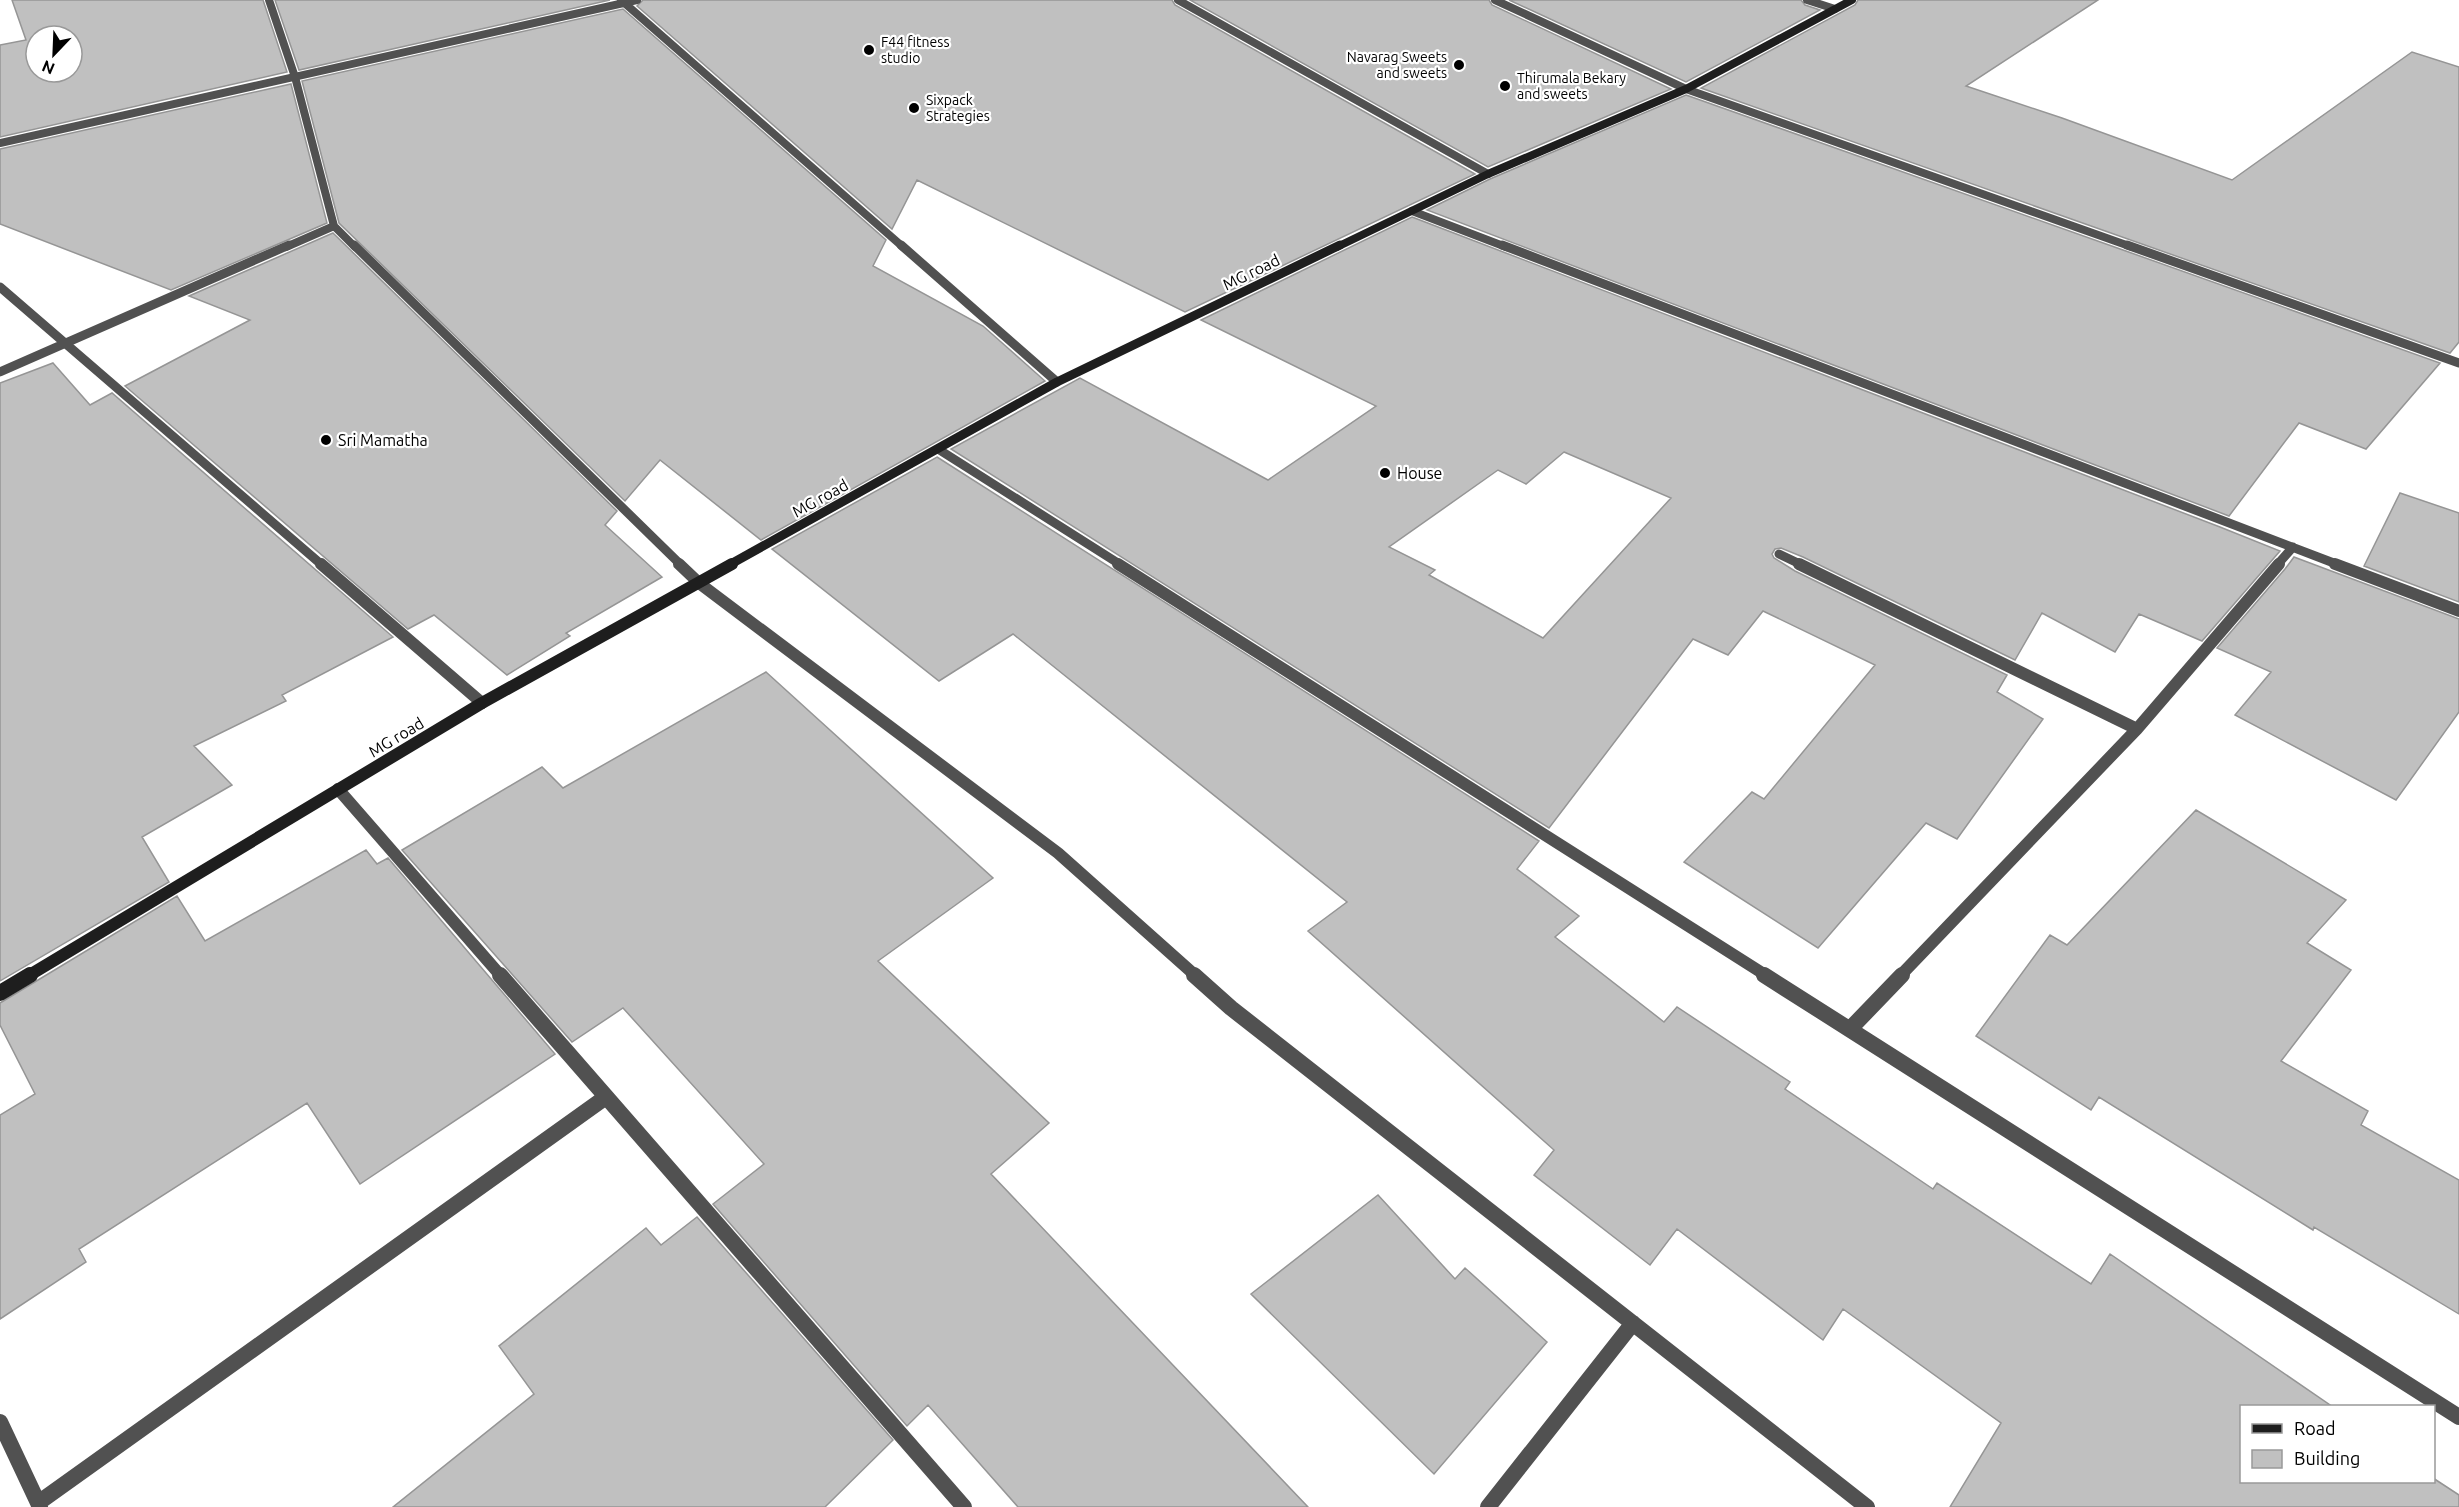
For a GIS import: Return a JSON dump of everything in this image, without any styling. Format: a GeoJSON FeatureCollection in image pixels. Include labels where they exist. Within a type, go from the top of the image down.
{"type":"FeatureCollection","features":[{"type":"Feature","properties":{"kind":"main road","name":"MG road"},"geometry":{"type":"LineString","coordinates":[[0,993],[482,703],[1057,382],[1488,174],[1686,89],[1852,0]]}},
{"type":"Feature","properties":{"kind":"street"},"geometry":{"type":"LineString","coordinates":[[269,0],[295,77],[334,226],[699,582],[1058,853],[1231,1008],[1867,1507]]}},
{"type":"Feature","properties":{"kind":"street"},"geometry":{"type":"LineString","coordinates":[[0,143],[638,0]]}},
{"type":"Feature","properties":{"kind":"street"},"geometry":{"type":"LineString","coordinates":[[1178,0],[1488,174]]}},
{"type":"Feature","properties":{"kind":"street"},"geometry":{"type":"LineString","coordinates":[[1495,0],[1686,89],[2459,363]]}},
{"type":"Feature","properties":{"kind":"street"},"geometry":{"type":"LineString","coordinates":[[1808,0],[1835,9]]}},
{"type":"Feature","properties":{"kind":"street"},"geometry":{"type":"LineString","coordinates":[[623,2],[1057,382]]}},
{"type":"Feature","properties":{"kind":"street"},"geometry":{"type":"LineString","coordinates":[[1412,211],[2459,610]]}},
{"type":"Feature","properties":{"kind":"street"},"geometry":{"type":"LineString","coordinates":[[0,372],[334,226]]}},
{"type":"Feature","properties":{"kind":"street"},"geometry":{"type":"LineString","coordinates":[[0,287],[482,703]]}},
{"type":"Feature","properties":{"kind":"street"},"geometry":{"type":"LineString","coordinates":[[938,449],[2459,1417]]}},
{"type":"Feature","properties":{"kind":"street"},"geometry":{"type":"LineString","coordinates":[[1850,1029],[2137,729],[2293,547]]}},
{"type":"Feature","properties":{"kind":"street"},"geometry":{"type":"LineString","coordinates":[[1779,554],[2137,729]]}},
{"type":"Feature","properties":{"kind":"street"},"geometry":{"type":"LineString","coordinates":[[338,789],[964,1507]]}},
{"type":"Feature","properties":{"kind":"street"},"geometry":{"type":"LineString","coordinates":[[0,1422],[39,1505],[606,1097]]}},
{"type":"Feature","properties":{"kind":"street"},"geometry":{"type":"LineString","coordinates":[[1488,1507],[1633,1323]]}},
{"type":"Feature","properties":{"kind":"building"},"geometry":{"type":"Polygon","coordinates":[[[12,0],[263,0],[287,72],[0,137],[0,45],[24,40],[24,84],[84,84],[84,24],[24,24],[24,34],[12,0]]]}},
{"type":"Feature","properties":{"kind":"building"},"geometry":{"type":"Polygon","coordinates":[[[275,0],[610,0],[299,70],[275,0]]]}},
{"type":"Feature","properties":{"kind":"building"},"geometry":{"type":"Polygon","coordinates":[[[643,0],[1172,0],[1175,5],[1475,174],[1185,312],[917,180],[892,229],[637,6],[643,0]]]}},
{"type":"Feature","properties":{"kind":"building"},"geometry":{"type":"Polygon","coordinates":[[[1190,0],[1489,0],[1492,5],[1671,89],[1488,167],[1190,0]]]}},
{"type":"Feature","properties":{"kind":"building"},"geometry":{"type":"Polygon","coordinates":[[[1509,0],[1801,0],[1805,5],[1820,10],[1686,82],[1509,0]]]}},
{"type":"Feature","properties":{"kind":"building"},"geometry":{"type":"Polygon","coordinates":[[[1858,0],[2098,0],[1966,86],[2062,118],[2232,180],[2412,52],[2459,67],[2459,342],[2450,353],[1701,88],[1855,5],[1858,0]]]}},
{"type":"Feature","properties":{"kind":"building"},"geometry":{"type":"Polygon","coordinates":[[[623,9],[886,240],[873,266],[983,326],[1045,381],[761,540],[660,460],[625,501],[339,223],[302,81],[623,9]]]}},
{"type":"Feature","properties":{"kind":"building"},"geometry":{"type":"Polygon","coordinates":[[[291,84],[327,223],[171,290],[0,224],[0,149],[291,84]]]}},
{"type":"Feature","properties":{"kind":"building"},"geometry":{"type":"Polygon","coordinates":[[[1686,95],[2440,363],[2366,449],[2299,423],[2229,516],[1427,210],[1490,179],[1686,95]]]}},
{"type":"Feature","properties":{"kind":"building"},"geometry":{"type":"Polygon","coordinates":[[[1412,217],[2280,551],[2202,641],[2139,614],[2115,652],[2042,613],[2015,660],[1803,557],[1781,548],[1775,549],[1772,554],[1774,558],[1795,571],[2007,675],[1997,692],[2043,719],[1957,839],[1926,823],[1818,948],[1684,862],[1752,792],[1764,799],[1875,665],[1763,611],[1728,655],[1693,639],[1549,828],[951,449],[1080,378],[1268,480],[1376,406],[1201,320],[1412,217]],[[1564,452],[1526,484],[1498,470],[1389,547],[1435,570],[1429,575],[1543,638],[1671,498],[1564,452]]]}},
{"type":"Feature","properties":{"kind":"building"},"geometry":{"type":"Polygon","coordinates":[[[333,233],[617,511],[605,525],[662,577],[566,633],[570,636],[507,675],[434,615],[408,629],[125,386],[250,320],[189,296],[333,233]]]}},
{"type":"Feature","properties":{"kind":"building"},"geometry":{"type":"Polygon","coordinates":[[[53,363],[90,405],[112,393],[393,637],[282,695],[286,701],[194,746],[232,785],[142,837],[169,882],[0,981],[0,383],[53,363]]]}},
{"type":"Feature","properties":{"kind":"building"},"geometry":{"type":"Polygon","coordinates":[[[937,457],[1539,841],[1517,869],[1579,916],[1555,937],[1664,1022],[1677,1007],[1790,1082],[1785,1089],[1933,1189],[1937,1183],[2091,1284],[2110,1254],[2330,1405],[2240,1405],[2240,1483],[2435,1483],[2435,1479],[2459,1495],[2459,1507],[1950,1507],[2001,1423],[1843,1309],[1823,1340],[1677,1229],[1650,1265],[1534,1175],[1554,1150],[1308,931],[1347,902],[1013,634],[939,681],[772,549],[937,457]]]}},
{"type":"Feature","properties":{"kind":"building"},"geometry":{"type":"Polygon","coordinates":[[[2400,493],[2459,513],[2459,602],[2364,566],[2400,493]]]}},
{"type":"Feature","properties":{"kind":"building"},"geometry":{"type":"Polygon","coordinates":[[[2294,557],[2459,619],[2459,712],[2396,800],[2235,715],[2271,672],[2217,648],[2294,557]]]}},
{"type":"Feature","properties":{"kind":"building"},"geometry":{"type":"Polygon","coordinates":[[[766,672],[993,878],[878,961],[1049,1123],[991,1174],[1308,1507],[1018,1507],[928,1405],[907,1426],[713,1204],[764,1164],[623,1008],[572,1042],[402,850],[542,767],[563,788],[766,672]]]}},
{"type":"Feature","properties":{"kind":"building"},"geometry":{"type":"Polygon","coordinates":[[[2196,810],[2346,900],[2307,943],[2351,970],[2281,1061],[2368,1111],[2361,1125],[2459,1180],[2459,1314],[2314,1227],[2313,1230],[2099,1097],[2091,1110],[1976,1036],[2050,935],[2067,945],[2196,810]]]}},
{"type":"Feature","properties":{"kind":"building"},"geometry":{"type":"Polygon","coordinates":[[[366,850],[377,864],[388,858],[555,1054],[360,1184],[307,1103],[79,1249],[86,1262],[0,1319],[0,1115],[35,1094],[0,1025],[0,1003],[177,896],[205,941],[366,850]]]}},
{"type":"Feature","properties":{"kind":"building"},"geometry":{"type":"Polygon","coordinates":[[[1378,1195],[1455,1279],[1465,1268],[1547,1342],[1434,1474],[1251,1294],[1378,1195]]]}},
{"type":"Feature","properties":{"kind":"building"},"geometry":{"type":"Polygon","coordinates":[[[697,1217],[893,1440],[825,1507],[393,1507],[534,1394],[499,1346],[646,1228],[661,1245],[697,1217]]]}},
{"type":"Feature","properties":{"kind":"place","name":"F44 fitness studio"},"geometry":{"type":"Point","coordinates":[869,50]}},
{"type":"Feature","properties":{"kind":"place","name":"Navarag Sweets and sweets"},"geometry":{"type":"Point","coordinates":[1459,65]}},
{"type":"Feature","properties":{"kind":"place","name":"Thirumala Bekary and sweets"},"geometry":{"type":"Point","coordinates":[1505,86]}},
{"type":"Feature","properties":{"kind":"place","name":"Sixpack Strategies"},"geometry":{"type":"Point","coordinates":[914,108]}},
{"type":"Feature","properties":{"kind":"place","name":"Sri Mamatha"},"geometry":{"type":"Point","coordinates":[326,440]}},
{"type":"Feature","properties":{"kind":"place","name":"House"},"geometry":{"type":"Point","coordinates":[1385,473]}}]}
